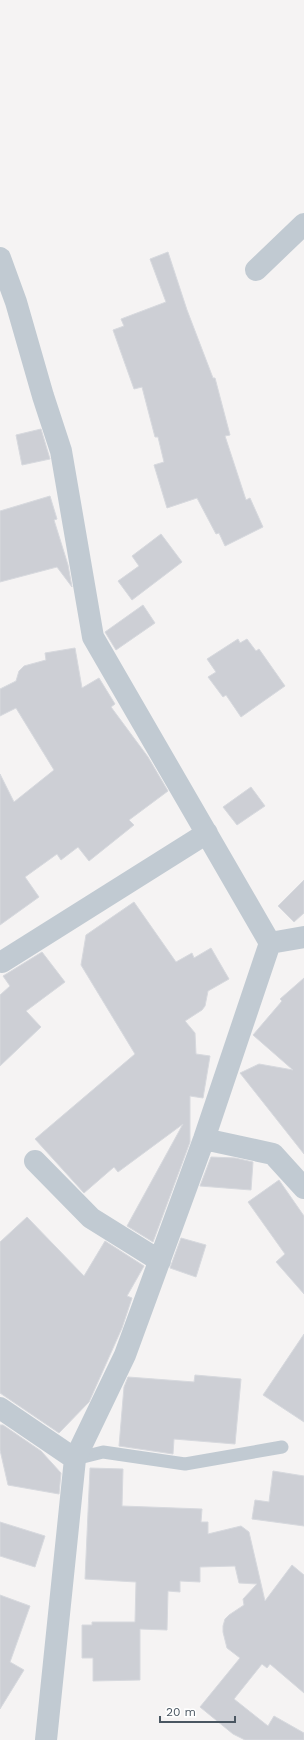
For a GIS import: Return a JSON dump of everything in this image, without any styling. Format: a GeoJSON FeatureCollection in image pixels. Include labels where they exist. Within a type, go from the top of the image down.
{"type":"FeatureCollection","features":[{"type":"Feature","properties":{"kind":"street"},"geometry":{"type":"LineString","coordinates":[[256,270],[304,224]]}},
{"type":"Feature","properties":{"kind":"street"},"geometry":{"type":"LineString","coordinates":[[0,258],[16,302],[43,396],[61,451],[93,637],[270,943],[204,1139],[125,1355],[75,1459],[46,1740]]}},
{"type":"Feature","properties":{"kind":"street"},"geometry":{"type":"LineString","coordinates":[[2,962],[207,833]]}},
{"type":"Feature","properties":{"kind":"street"},"geometry":{"type":"LineString","coordinates":[[270,943],[304,937]]}},
{"type":"Feature","properties":{"kind":"street"},"geometry":{"type":"LineString","coordinates":[[204,1139],[274,1154],[304,1188]]}},
{"type":"Feature","properties":{"kind":"street"},"geometry":{"type":"LineString","coordinates":[[35,1161],[91,1218],[160,1260]]}},
{"type":"Feature","properties":{"kind":"street"},"geometry":{"type":"LineString","coordinates":[[3,1414],[75,1459]]}},
{"type":"Feature","properties":{"kind":"lane"},"geometry":{"type":"LineString","coordinates":[[75,1459],[103,1452],[185,1464],[282,1447]]}},
{"type":"Feature","properties":{"kind":"building"},"geometry":{"type":"Polygon","coordinates":[[[168,252],[187,310],[213,378],[215,378],[230,435],[225,436],[246,500],[250,498],[263,527],[225,546],[219,533],[216,534],[197,498],[167,508],[154,465],[164,462],[158,437],[155,437],[142,387],[134,389],[113,330],[124,326],[121,319],[166,302],[150,259],[168,252]]]}},
{"type":"Feature","properties":{"kind":"building"},"geometry":{"type":"Polygon","coordinates":[[[41,429],[50,459],[22,465],[16,435],[41,429]]]}},
{"type":"Feature","properties":{"kind":"building"},"geometry":{"type":"Polygon","coordinates":[[[50,496],[57,519],[54,520],[68,565],[72,587],[57,567],[0,582],[0,511],[50,496]]]}},
{"type":"Feature","properties":{"kind":"building"},"geometry":{"type":"Polygon","coordinates":[[[161,534],[182,562],[132,600],[118,581],[139,566],[132,556],[161,534]]]}},
{"type":"Feature","properties":{"kind":"building"},"geometry":{"type":"Polygon","coordinates":[[[143,605],[155,623],[116,650],[105,632],[143,605]]]}},
{"type":"Feature","properties":{"kind":"building"},"geometry":{"type":"Polygon","coordinates":[[[238,639],[240,643],[247,639],[256,651],[259,649],[285,686],[241,717],[226,695],[223,697],[208,677],[216,672],[207,659],[238,639]]]}},
{"type":"Feature","properties":{"kind":"building"},"geometry":{"type":"Polygon","coordinates":[[[75,648],[82,688],[99,678],[115,704],[111,707],[148,757],[168,791],[129,820],[134,825],[89,861],[78,847],[61,860],[57,854],[25,877],[39,897],[0,925],[0,774],[14,802],[54,770],[16,708],[0,716],[0,689],[16,681],[19,671],[24,666],[46,660],[45,653],[75,648]]]}},
{"type":"Feature","properties":{"kind":"building"},"geometry":{"type":"Polygon","coordinates":[[[251,787],[265,806],[237,825],[223,807],[251,787]]]}},
{"type":"Feature","properties":{"kind":"building"},"geometry":{"type":"Polygon","coordinates":[[[304,880],[304,913],[294,922],[278,906],[304,880]]]}},
{"type":"Feature","properties":{"kind":"building"},"geometry":{"type":"Polygon","coordinates":[[[134,902],[176,962],[192,953],[194,958],[211,948],[229,979],[208,991],[205,1006],[202,1010],[185,1021],[195,1033],[196,1054],[210,1056],[203,1098],[190,1096],[190,1142],[153,1242],[127,1226],[183,1124],[118,1172],[114,1167],[84,1193],[35,1139],[135,1054],[81,965],[86,935],[134,902]]]}},
{"type":"Feature","properties":{"kind":"building"},"geometry":{"type":"Polygon","coordinates":[[[42,952],[65,982],[26,1011],[41,1027],[0,1066],[0,995],[10,986],[3,976],[42,952]]]}},
{"type":"Feature","properties":{"kind":"building"},"geometry":{"type":"Polygon","coordinates":[[[304,978],[304,1154],[240,1073],[259,1064],[293,1070],[253,1035],[282,1001],[280,999],[304,978]]]}},
{"type":"Feature","properties":{"kind":"building"},"geometry":{"type":"Polygon","coordinates":[[[211,1157],[235,1158],[253,1162],[251,1190],[200,1186],[211,1157]]]}},
{"type":"Feature","properties":{"kind":"building"},"geometry":{"type":"Polygon","coordinates":[[[279,1180],[304,1216],[304,1294],[276,1262],[285,1254],[248,1202],[279,1180]]]}},
{"type":"Feature","properties":{"kind":"building"},"geometry":{"type":"Polygon","coordinates":[[[27,1217],[84,1276],[105,1241],[144,1266],[127,1296],[132,1298],[122,1328],[89,1402],[59,1433],[0,1393],[0,1242],[27,1217]]]}},
{"type":"Feature","properties":{"kind":"building"},"geometry":{"type":"Polygon","coordinates":[[[181,1238],[206,1245],[196,1277],[170,1268],[181,1238]]]}},
{"type":"Feature","properties":{"kind":"building"},"geometry":{"type":"Polygon","coordinates":[[[304,1334],[304,1422],[263,1395],[304,1334]]]}},
{"type":"Feature","properties":{"kind":"building"},"geometry":{"type":"Polygon","coordinates":[[[195,1375],[241,1379],[235,1444],[174,1439],[173,1454],[119,1446],[124,1387],[128,1377],[194,1382],[195,1375]]]}},
{"type":"Feature","properties":{"kind":"building"},"geometry":{"type":"Polygon","coordinates":[[[0,1425],[3,1425],[41,1451],[61,1473],[59,1494],[8,1485],[0,1450],[0,1425]]]}},
{"type":"Feature","properties":{"kind":"building"},"geometry":{"type":"Polygon","coordinates":[[[90,1468],[123,1469],[122,1506],[202,1509],[201,1522],[208,1522],[208,1534],[241,1526],[249,1532],[265,1601],[292,1565],[304,1575],[304,1693],[270,1664],[267,1668],[262,1664],[234,1699],[268,1726],[274,1716],[304,1733],[304,1740],[245,1740],[233,1734],[200,1707],[240,1658],[227,1648],[223,1626],[225,1619],[229,1615],[244,1605],[243,1599],[257,1584],[239,1583],[235,1566],[200,1567],[200,1582],[180,1581],[180,1592],[168,1591],[167,1630],[140,1629],[140,1680],[93,1681],[93,1658],[82,1658],[82,1625],[92,1625],[92,1622],[135,1622],[136,1582],[85,1579],[90,1468]]]}},
{"type":"Feature","properties":{"kind":"building"},"geometry":{"type":"Polygon","coordinates":[[[273,1471],[304,1476],[304,1526],[252,1519],[255,1500],[269,1502],[273,1471]]]}},
{"type":"Feature","properties":{"kind":"building"},"geometry":{"type":"Polygon","coordinates":[[[0,1522],[45,1536],[35,1567],[0,1556],[0,1522]]]}},
{"type":"Feature","properties":{"kind":"building"},"geometry":{"type":"Polygon","coordinates":[[[0,1595],[30,1606],[10,1662],[24,1670],[0,1709],[0,1595]]]}}]}
